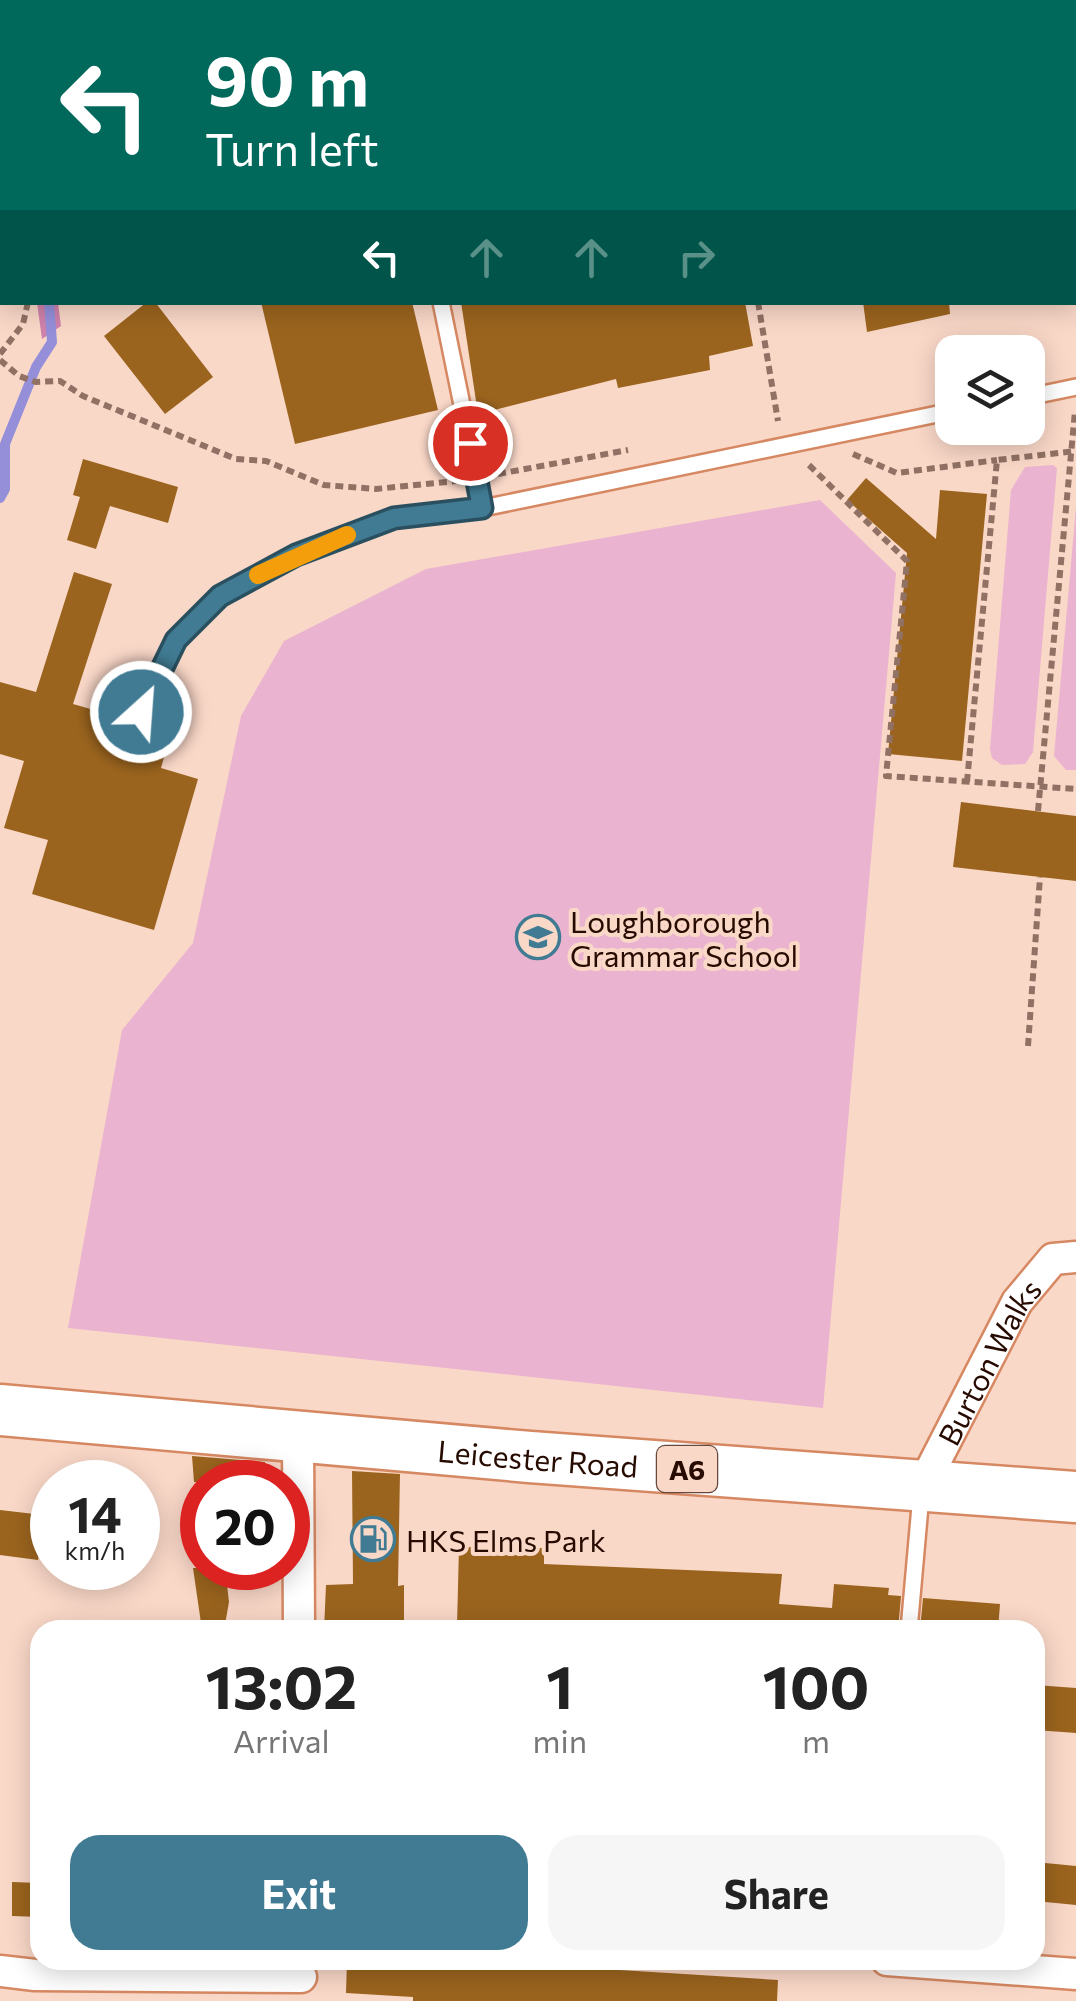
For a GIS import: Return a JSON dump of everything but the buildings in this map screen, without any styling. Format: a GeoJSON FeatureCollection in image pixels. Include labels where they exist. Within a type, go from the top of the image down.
{"type":"FeatureCollection","features":[{"type":"Feature","properties":{"kind":"highway","name":"Leicester Road"},"geometry":{"type":"LineString","coordinates":[[0,1410],[1076,1497]]}},
{"type":"Feature","properties":{"kind":"street","name":"Burton Walks"},"geometry":{"type":"LineString","coordinates":[[922,1486],[1017,1302],[1053,1260],[1076,1257]]}},
{"type":"Feature","properties":{"kind":"street"},"geometry":{"type":"LineString","coordinates":[[298,1437],[298,1620]]}},
{"type":"Feature","properties":{"kind":"street"},"geometry":{"type":"LineString","coordinates":[[0,1970],[35,1975],[301,1979]]}},
{"type":"Feature","properties":{"kind":"street"},"geometry":{"type":"LineString","coordinates":[[944,1970],[1040,1987],[1076,1974]]}},
{"type":"Feature","properties":{"kind":"lane"},"geometry":{"type":"LineString","coordinates":[[443,305],[482,508]]}},
{"type":"Feature","properties":{"kind":"lane"},"geometry":{"type":"LineString","coordinates":[[1045,393],[1076,387]]}},
{"type":"Feature","properties":{"kind":"lane"},"geometry":{"type":"LineString","coordinates":[[141,712],[176,640],[220,596],[296,555],[394,518],[482,508],[935,414]]}},
{"type":"Feature","properties":{"kind":"lane"},"geometry":{"type":"LineString","coordinates":[[910,1620],[922,1486]]}},
{"type":"Feature","properties":{"kind":"path"},"geometry":{"type":"LineString","coordinates":[[27,305],[23,324],[0,357],[19,376],[36,382]]}},
{"type":"Feature","properties":{"kind":"path"},"geometry":{"type":"LineString","coordinates":[[759,305],[778,421]]}},
{"type":"Feature","properties":{"kind":"path"},"geometry":{"type":"LineString","coordinates":[[1038,811],[1074,451],[1076,395]]}},
{"type":"Feature","properties":{"kind":"path"},"geometry":{"type":"LineString","coordinates":[[787,443],[906,561],[886,776],[1076,789]]}},
{"type":"Feature","properties":{"kind":"path"},"geometry":{"type":"LineString","coordinates":[[836,458],[850,453],[897,474],[1074,451]]}},
{"type":"Feature","properties":{"kind":"path"},"geometry":{"type":"LineString","coordinates":[[967,782],[997,460]]}},
{"type":"Feature","properties":{"kind":"path"},"geometry":{"type":"LineString","coordinates":[[811,467],[824,462]]}},
{"type":"Feature","properties":{"kind":"path"},"geometry":{"type":"LineString","coordinates":[[1028,1046],[1040,877]]}},
{"type":"Feature","properties":{"kind":"shaded area"},"geometry":{"type":"Polygon","coordinates":[[[37,305],[58,305],[61,326],[42,339],[37,305]]]}},
{"type":"Feature","properties":{"kind":"shaded area"},"geometry":{"type":"Polygon","coordinates":[[[1025,467],[1057,468],[1033,752],[1025,764],[1002,765],[992,758],[990,749],[1011,490],[1025,467]]]}},
{"type":"Feature","properties":{"kind":"shaded area"},"geometry":{"type":"Polygon","coordinates":[[[820,500],[896,573],[823,1408],[68,1328],[122,1030],[193,943],[241,716],[284,641],[426,569],[820,500]]]}},
{"type":"Feature","properties":{"kind":"shaded area"},"geometry":{"type":"Polygon","coordinates":[[[1076,507],[1076,770],[1066,770],[1054,756],[1076,507]]]}},
{"type":"Feature","properties":{"kind":"waterway"},"geometry":{"type":"LineString","coordinates":[[0,498],[5,489],[5,444],[36,367],[52,342],[49,305]]}},
{"type":"Feature","properties":{"kind":"slow traffic"},"geometry":{"type":"LineString","coordinates":[[258,575],[347,535]]}},
{"type":"Feature","properties":{"kind":"place","name":"Loughborough Grammar School"},"geometry":{"type":"Point","coordinates":[538,937]}},
{"type":"Feature","properties":{"kind":"place","name":"HKS Elms Park"},"geometry":{"type":"Point","coordinates":[373,1539]}},
{"type":"Feature","properties":{"kind":"route"},"geometry":{"type":"LineString","coordinates":[[141,712],[176,640],[220,596],[296,555],[394,518],[482,508],[470,443]]}}]}
